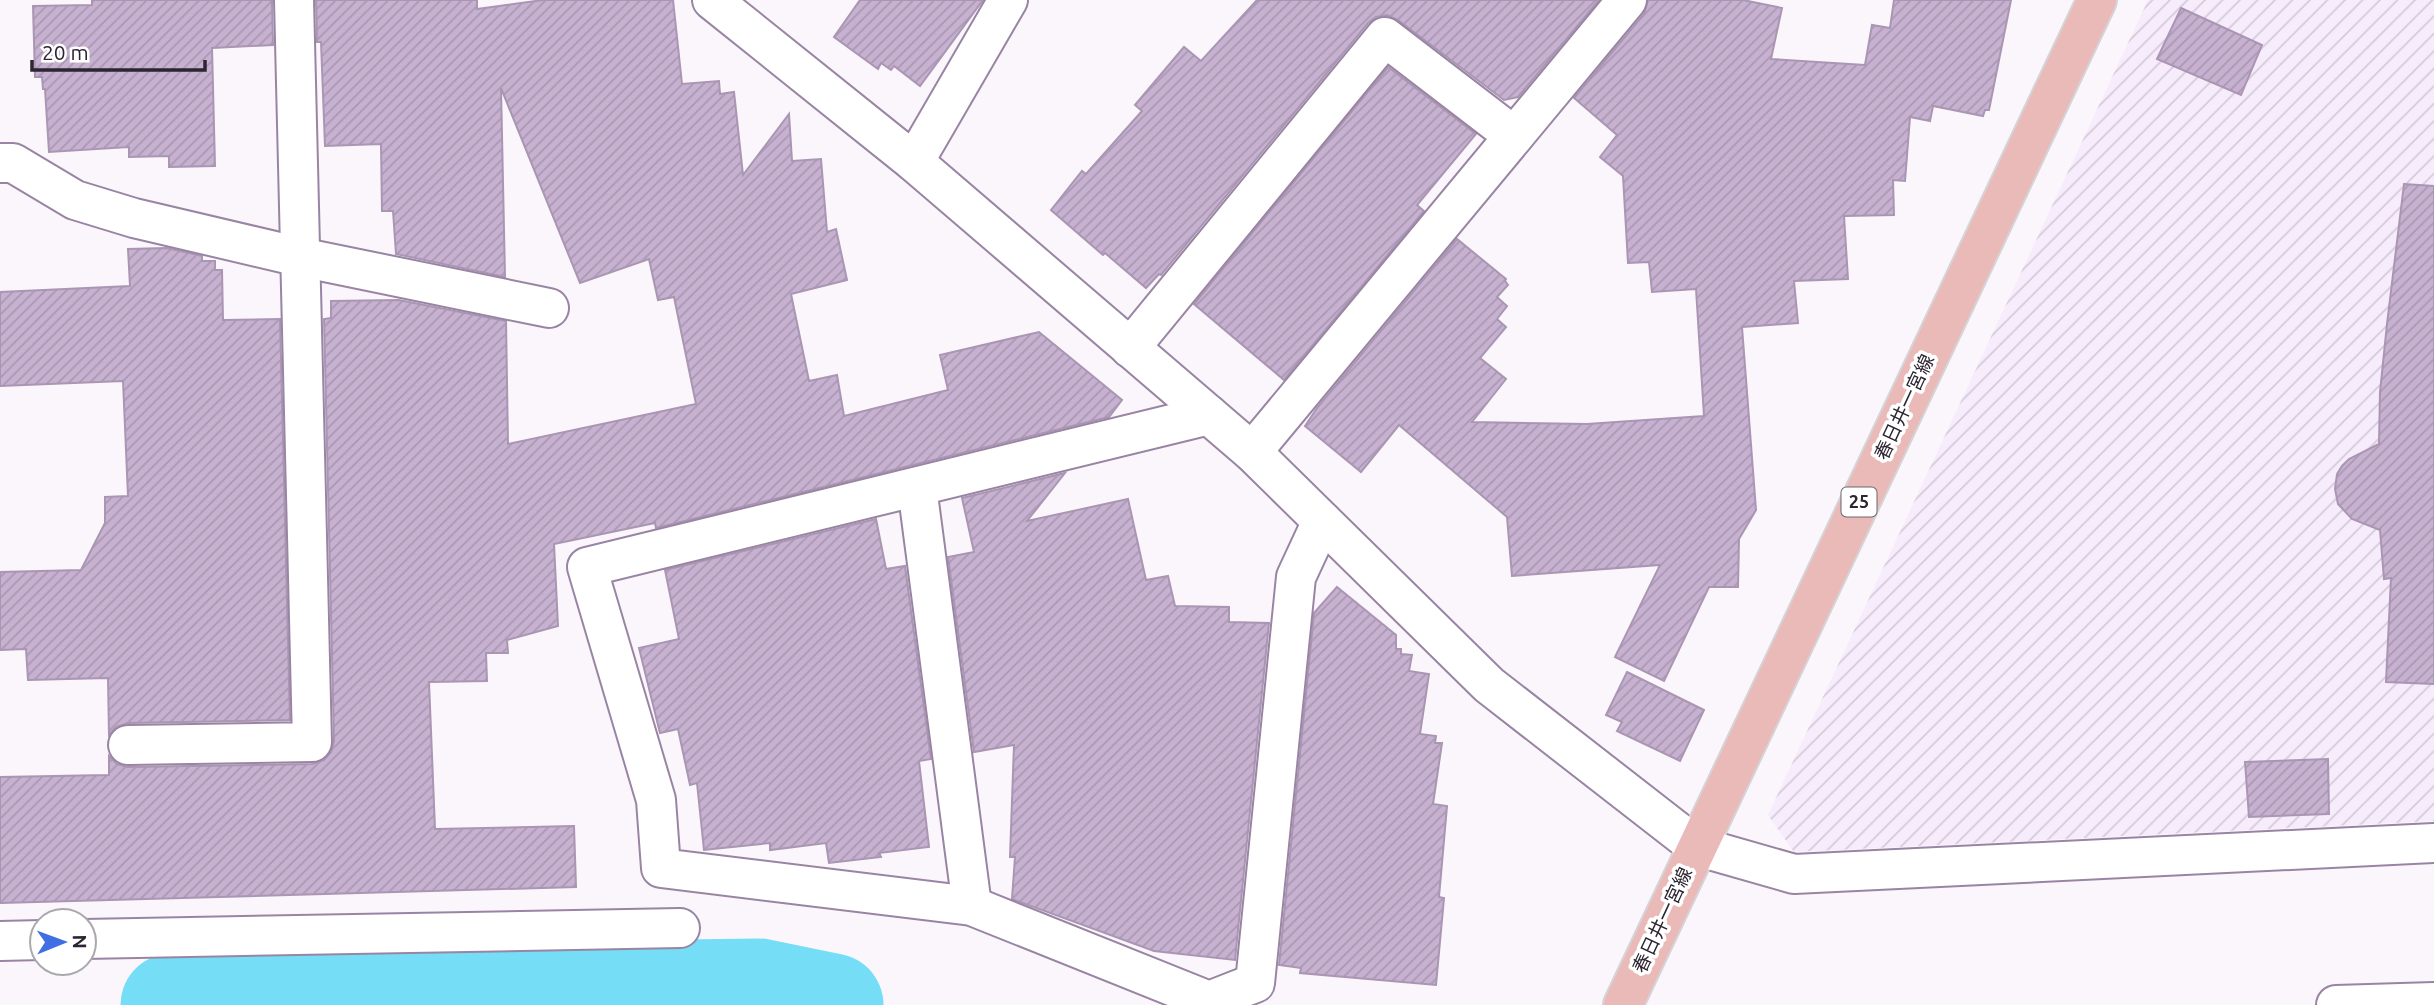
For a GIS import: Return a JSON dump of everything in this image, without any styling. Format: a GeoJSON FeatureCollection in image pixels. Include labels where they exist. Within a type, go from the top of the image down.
{"type":"FeatureCollection","features":[{"type":"Feature","properties":{"kind":"main road","name":"春日井一宮線"},"geometry":{"type":"LineString","coordinates":[[1633,1003],[1696,846],[2097,0]]}},
{"type":"Feature","properties":{"kind":"street"},"geometry":{"type":"LineString","coordinates":[[128,745],[312,742],[294,0]]}},
{"type":"Feature","properties":{"kind":"street"},"geometry":{"type":"LineString","coordinates":[[712,0],[914,162],[1252,452],[1489,685],[1696,846],[1794,874],[2434,844]]}},
{"type":"Feature","properties":{"kind":"street"},"geometry":{"type":"LineString","coordinates":[[914,162],[1008,0]]}},
{"type":"Feature","properties":{"kind":"street"},"geometry":{"type":"LineString","coordinates":[[1252,452],[1627,0]]}},
{"type":"Feature","properties":{"kind":"street"},"geometry":{"type":"LineString","coordinates":[[1129,348],[1385,37],[1514,136]]}},
{"type":"Feature","properties":{"kind":"street"},"geometry":{"type":"LineString","coordinates":[[0,163],[13,163],[75,200],[134,218],[300,257],[549,308]]}},
{"type":"Feature","properties":{"kind":"street"},"geometry":{"type":"LineString","coordinates":[[1209,415],[587,566],[656,800],[661,868],[972,906],[1209,1001],[1255,983],[1296,577],[1322,521]]}},
{"type":"Feature","properties":{"kind":"street"},"geometry":{"type":"LineString","coordinates":[[917,486],[972,906]]}},
{"type":"Feature","properties":{"kind":"street"},"geometry":{"type":"LineString","coordinates":[[98,939],[680,928]]}},
{"type":"Feature","properties":{"kind":"street"},"geometry":{"type":"LineString","coordinates":[[0,941],[28,940]]}},
{"type":"Feature","properties":{"kind":"street"},"geometry":{"type":"LineString","coordinates":[[2336,1005],[2434,1002]]}},
{"type":"Feature","properties":{"kind":"shaded area"},"geometry":{"type":"Polygon","coordinates":[[[2148,0],[2434,0],[2434,821],[1794,852],[1768,815],[2148,0]]]}},
{"type":"Feature","properties":{"kind":"building"},"geometry":{"type":"Polygon","coordinates":[[[92,0],[272,0],[273,45],[212,48],[215,166],[169,167],[169,156],[129,157],[129,147],[49,152],[45,89],[42,77],[35,77],[33,6],[92,5],[92,0]]]}},
{"type":"Feature","properties":{"kind":"building"},"geometry":{"type":"Polygon","coordinates":[[[316,0],[477,0],[477,9],[543,0],[673,0],[682,84],[719,81],[720,94],[734,92],[743,175],[789,114],[792,161],[821,159],[827,232],[836,229],[847,280],[791,294],[809,381],[837,375],[844,416],[948,390],[940,355],[1039,332],[1122,400],[1109,417],[656,528],[655,523],[554,544],[558,626],[507,640],[508,653],[486,653],[487,681],[429,682],[435,829],[574,826],[576,887],[0,903],[0,777],[109,775],[109,756],[117,764],[128,767],[312,764],[324,760],[331,752],[334,741],[324,319],[331,318],[331,301],[399,300],[506,321],[508,444],[696,404],[674,297],[658,300],[649,259],[580,283],[501,88],[505,277],[396,254],[393,211],[382,211],[381,144],[325,146],[321,42],[317,42],[316,0]]]}},
{"type":"Feature","properties":{"kind":"building"},"geometry":{"type":"Polygon","coordinates":[[[860,0],[983,0],[920,86],[894,66],[891,70],[881,63],[878,69],[834,37],[860,0]]]}},
{"type":"Feature","properties":{"kind":"building"},"geometry":{"type":"Polygon","coordinates":[[[1257,0],[1599,0],[1518,97],[1504,100],[1398,20],[1387,15],[1376,17],[1368,23],[1161,275],[1146,288],[1051,210],[1082,171],[1086,174],[1142,111],[1135,105],[1184,47],[1201,61],[1257,0]]]}},
{"type":"Feature","properties":{"kind":"building"},"geometry":{"type":"Polygon","coordinates":[[[1648,0],[1743,0],[1782,8],[1771,59],[1865,65],[1872,25],[1890,28],[1894,0],[2011,0],[1989,110],[1985,110],[1983,116],[1933,106],[1930,121],[1910,117],[1905,181],[1893,180],[1894,215],[1844,216],[1848,279],[1794,281],[1798,323],[1742,327],[1756,510],[1739,539],[1738,587],[1709,587],[1664,681],[1615,657],[1660,565],[1512,576],[1507,517],[1399,425],[1361,472],[1305,426],[1457,239],[1506,279],[1508,285],[1497,297],[1507,306],[1497,319],[1506,327],[1480,358],[1506,379],[1472,422],[1587,424],[1704,416],[1696,289],[1652,292],[1649,262],[1628,263],[1623,176],[1600,157],[1617,135],[1574,98],[1644,14],[1648,0]]]}},
{"type":"Feature","properties":{"kind":"building"},"geometry":{"type":"Polygon","coordinates":[[[2181,8],[2262,45],[2241,95],[2157,59],[2181,8]]]}},
{"type":"Feature","properties":{"kind":"building"},"geometry":{"type":"Polygon","coordinates":[[[1388,67],[1476,134],[1417,205],[1424,211],[1284,380],[1194,304],[1388,67]]]}},
{"type":"Feature","properties":{"kind":"building"},"geometry":{"type":"Polygon","coordinates":[[[2404,184],[2434,186],[2434,684],[2386,682],[2391,578],[2384,579],[2380,530],[2352,519],[2338,504],[2335,489],[2337,474],[2342,466],[2349,459],[2379,444],[2380,392],[2404,184]]]}},
{"type":"Feature","properties":{"kind":"building"},"geometry":{"type":"Polygon","coordinates":[[[167,248],[202,256],[202,261],[215,261],[215,270],[222,270],[223,320],[280,319],[290,720],[128,723],[116,727],[109,735],[108,678],[28,680],[26,649],[0,650],[0,572],[81,570],[105,523],[105,497],[128,496],[123,381],[0,386],[0,292],[130,286],[128,249],[167,248]]]}},
{"type":"Feature","properties":{"kind":"building"},"geometry":{"type":"Polygon","coordinates":[[[1065,473],[1027,521],[1128,499],[1146,580],[1168,576],[1175,606],[1229,607],[1229,622],[1269,623],[1235,960],[1154,951],[1012,899],[1015,857],[1010,857],[1014,745],[974,752],[948,557],[974,552],[962,498],[1065,473]]]}},
{"type":"Feature","properties":{"kind":"building"},"geometry":{"type":"Polygon","coordinates":[[[876,519],[886,569],[905,566],[931,759],[919,761],[929,847],[879,853],[881,857],[829,863],[826,843],[770,850],[770,843],[704,850],[697,783],[690,785],[678,729],[660,733],[639,648],[679,639],[665,570],[876,519]]]}},
{"type":"Feature","properties":{"kind":"building"},"geometry":{"type":"Polygon","coordinates":[[[1337,587],[1396,635],[1396,649],[1401,649],[1401,654],[1412,655],[1409,671],[1429,674],[1420,734],[1436,736],[1435,743],[1442,743],[1433,804],[1447,806],[1439,897],[1444,898],[1436,985],[1300,973],[1301,968],[1279,965],[1314,613],[1337,587]]]}},
{"type":"Feature","properties":{"kind":"building"},"geometry":{"type":"Polygon","coordinates":[[[1627,672],[1704,710],[1680,761],[1617,731],[1622,722],[1606,715],[1627,672]]]}},
{"type":"Feature","properties":{"kind":"building"},"geometry":{"type":"Polygon","coordinates":[[[2328,759],[2329,814],[2249,817],[2245,762],[2328,759]]]}},
{"type":"Feature","properties":{"kind":"waterway"},"geometry":{"type":"LineString","coordinates":[[172,1005],[363,995],[759,990],[832,1005]]}}]}
